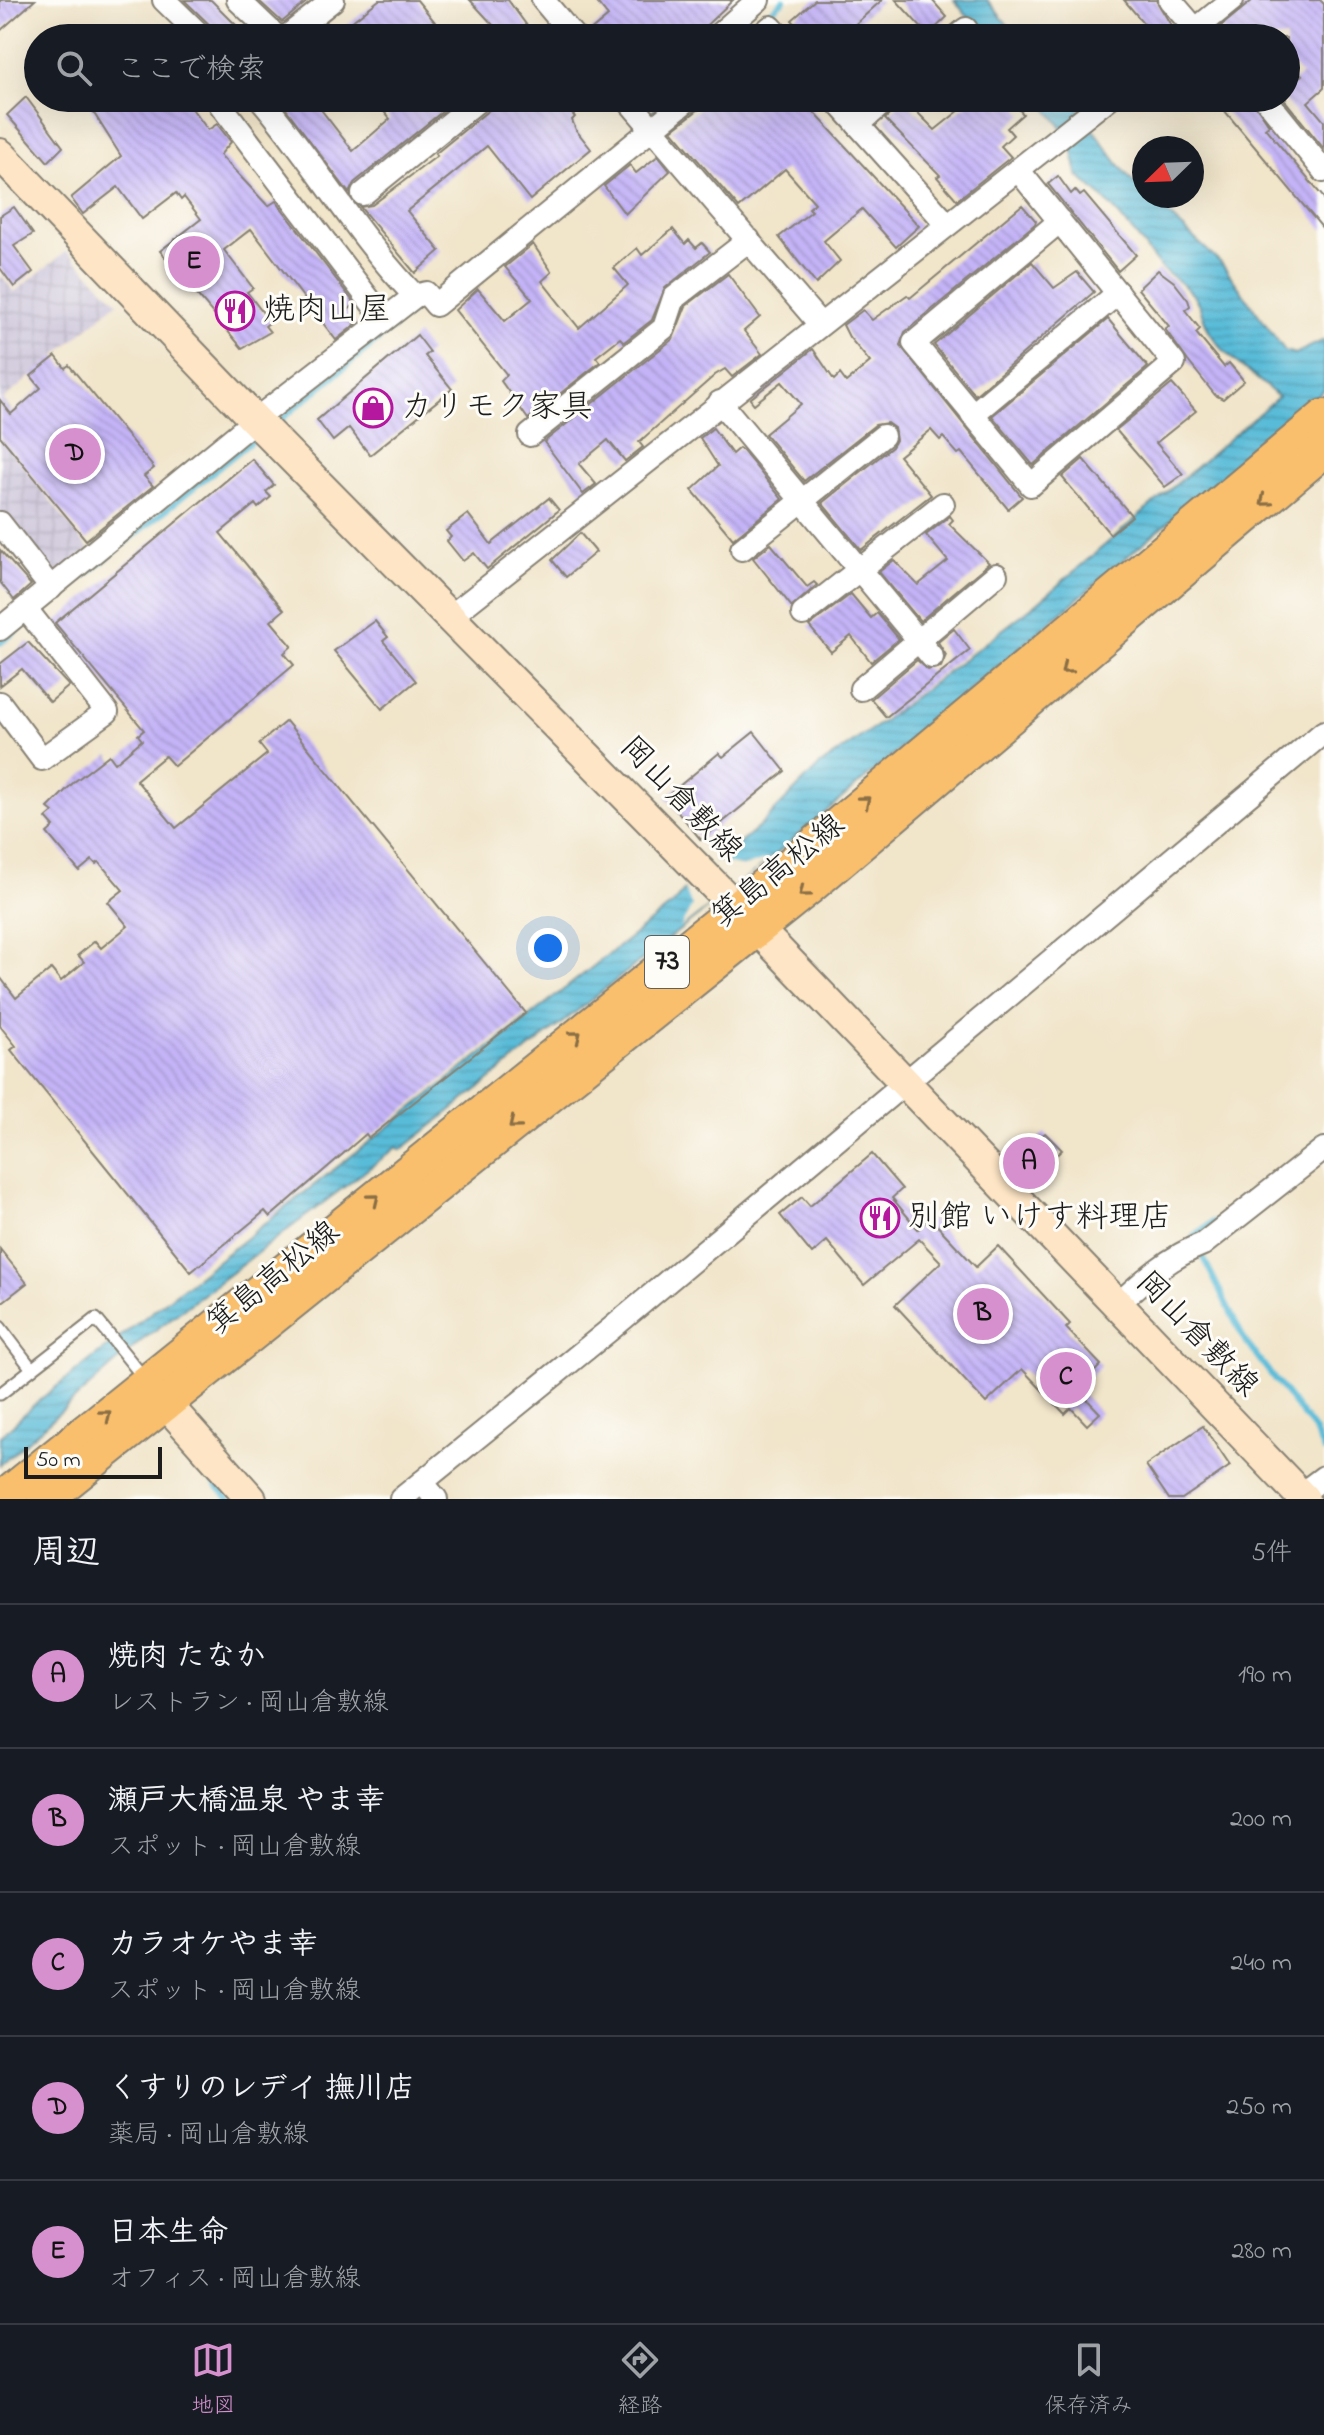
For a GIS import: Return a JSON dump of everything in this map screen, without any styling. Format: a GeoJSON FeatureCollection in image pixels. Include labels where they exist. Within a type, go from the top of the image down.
{"type":"FeatureCollection","features":[{"type":"Feature","properties":{"kind":"main road","name":"岡山倉敷線"},"geometry":{"type":"LineString","coordinates":[[0,154],[262,426],[906,1082],[1117,1305],[1309,1490]]}},
{"type":"Feature","properties":{"kind":"main road","name":"箕島高松線"},"geometry":{"type":"LineString","coordinates":[[2,1499],[1324,417]]}},
{"type":"Feature","properties":{"kind":"main road","name":"箕島高松線"},"geometry":{"type":"LineString","coordinates":[[729,902],[1324,450]]}},
{"type":"Feature","properties":{"kind":"main road","name":"箕島高松線"},"geometry":{"type":"LineString","coordinates":[[46,1499],[146,1381]]}},
{"type":"Feature","properties":{"kind":"main road"},"geometry":{"type":"LineString","coordinates":[[146,1381],[251,1499]]}},
{"type":"Feature","properties":{"kind":"street"},"geometry":{"type":"LineString","coordinates":[[164,0],[189,24]]}},
{"type":"Feature","properties":{"kind":"street"},"geometry":{"type":"LineString","coordinates":[[238,0],[263,24]]}},
{"type":"Feature","properties":{"kind":"street"},"geometry":{"type":"LineString","coordinates":[[303,24],[333,0]]}},
{"type":"Feature","properties":{"kind":"street"},"geometry":{"type":"LineString","coordinates":[[543,0],[559,24]]}},
{"type":"Feature","properties":{"kind":"street"},"geometry":{"type":"LineString","coordinates":[[731,24],[758,0]]}},
{"type":"Feature","properties":{"kind":"street"},"geometry":{"type":"LineString","coordinates":[[1170,0],[1192,24]]}},
{"type":"Feature","properties":{"kind":"street"},"geometry":{"type":"LineString","coordinates":[[1208,24],[1232,0]]}},
{"type":"Feature","properties":{"kind":"street"},"geometry":{"type":"LineString","coordinates":[[226,112],[384,319]]}},
{"type":"Feature","properties":{"kind":"street"},"geometry":{"type":"LineString","coordinates":[[272,112],[306,152],[342,211],[425,298],[436,305],[643,113],[819,323]]}},
{"type":"Feature","properties":{"kind":"street"},"geometry":{"type":"LineString","coordinates":[[363,194],[464,112]]}},
{"type":"Feature","properties":{"kind":"street"},"geometry":{"type":"LineString","coordinates":[[846,112],[946,223]]}},
{"type":"Feature","properties":{"kind":"street"},"geometry":{"type":"LineString","coordinates":[[858,125],[872,112]]}},
{"type":"Feature","properties":{"kind":"street"},"geometry":{"type":"LineString","coordinates":[[451,616],[946,223],[1019,171],[1091,112]]}},
{"type":"Feature","properties":{"kind":"street"},"geometry":{"type":"LineString","coordinates":[[1276,112],[1324,171]]}},
{"type":"Feature","properties":{"kind":"street"},"geometry":{"type":"LineString","coordinates":[[1019,171],[1060,221],[1174,363],[1031,485],[914,343],[1060,221]]}},
{"type":"Feature","properties":{"kind":"street"},"geometry":{"type":"LineString","coordinates":[[530,435],[664,328],[674,298],[749,240]]}},
{"type":"Feature","properties":{"kind":"street"},"geometry":{"type":"LineString","coordinates":[[972,415],[1118,293]]}},
{"type":"Feature","properties":{"kind":"street"},"geometry":{"type":"LineString","coordinates":[[0,629],[30,614],[51,588],[262,426],[297,390],[384,319],[425,298]]}},
{"type":"Feature","properties":{"kind":"street"},"geometry":{"type":"LineString","coordinates":[[720,402],[925,649]]}},
{"type":"Feature","properties":{"kind":"street"},"geometry":{"type":"LineString","coordinates":[[742,549],[883,436]]}},
{"type":"Feature","properties":{"kind":"street"},"geometry":{"type":"LineString","coordinates":[[803,614],[861,572],[943,504]]}},
{"type":"Feature","properties":{"kind":"street"},"geometry":{"type":"LineString","coordinates":[[0,523],[51,588]]}},
{"type":"Feature","properties":{"kind":"street"},"geometry":{"type":"LineString","coordinates":[[861,689],[925,649],[996,575]]}},
{"type":"Feature","properties":{"kind":"street"},"geometry":{"type":"LineString","coordinates":[[0,703],[42,759],[107,712],[30,614]]}},
{"type":"Feature","properties":{"kind":"street"},"geometry":{"type":"LineString","coordinates":[[401,1499],[429,1490],[906,1082],[1324,732]]}},
{"type":"Feature","properties":{"kind":"street"},"geometry":{"type":"LineString","coordinates":[[1117,1305],[1153,1272],[1197,1247],[1324,1149]]}},
{"type":"Feature","properties":{"kind":"lane"},"geometry":{"type":"LineString","coordinates":[[0,1394],[96,1319],[146,1381]]}},
{"type":"Feature","properties":{"kind":"lane"},"geometry":{"type":"LineString","coordinates":[[0,1327],[32,1369]]}},
{"type":"Feature","properties":{"kind":"lane"},"geometry":{"type":"LineString","coordinates":[[0,1352],[12,1343]]}},
{"type":"Feature","properties":{"kind":"shaded area"},"geometry":{"type":"Polygon","coordinates":[[[67,251],[118,302],[3,400],[12,411],[0,422],[0,274],[14,292],[67,251]]]}},
{"type":"Feature","properties":{"kind":"shaded area"},"geometry":{"type":"Polygon","coordinates":[[[0,437],[89,550],[58,574],[48,573],[0,513],[0,437]]]}},
{"type":"Feature","properties":{"kind":"water"},"geometry":{"type":"Polygon","coordinates":[[[954,0],[987,0],[1007,24],[974,24],[954,0]]]}},
{"type":"Feature","properties":{"kind":"water"},"geometry":{"type":"Polygon","coordinates":[[[1050,112],[1081,112],[1132,181],[1132,208],[1161,208],[1221,263],[1285,351],[1295,354],[1324,340],[1324,390],[776,854],[401,1150],[397,1147],[141,1341],[0,1465],[0,1437],[37,1402],[673,904],[687,887],[759,827],[819,766],[878,725],[1036,604],[1278,397],[1225,352],[1208,329],[1193,295],[1160,267],[1120,216],[1078,176],[1073,151],[1050,112]]]}},
{"type":"Feature","properties":{"kind":"pier"},"geometry":{"type":"Polygon","coordinates":[[[770,858],[680,928],[692,906],[684,889],[717,861],[744,867],[770,858]]]}},
{"type":"Feature","properties":{"kind":"building"},"geometry":{"type":"Polygon","coordinates":[[[0,0],[35,0],[0,31],[0,0]]]}},
{"type":"Feature","properties":{"kind":"building"},"geometry":{"type":"Polygon","coordinates":[[[184,0],[211,0],[235,24],[209,24],[184,0]]]}},
{"type":"Feature","properties":{"kind":"building"},"geometry":{"type":"Polygon","coordinates":[[[258,0],[309,0],[282,22],[258,0]]]}},
{"type":"Feature","properties":{"kind":"building"},"geometry":{"type":"Polygon","coordinates":[[[379,0],[417,0],[437,24],[400,23],[349,24],[379,0]]]}},
{"type":"Feature","properties":{"kind":"building"},"geometry":{"type":"Polygon","coordinates":[[[470,0],[508,0],[526,24],[492,24],[470,0]]]}},
{"type":"Feature","properties":{"kind":"building"},"geometry":{"type":"Polygon","coordinates":[[[595,0],[733,0],[708,24],[599,24],[608,16],[595,0]]]}},
{"type":"Feature","properties":{"kind":"building"},"geometry":{"type":"Polygon","coordinates":[[[815,0],[882,0],[855,24],[796,24],[792,20],[815,0]]]}},
{"type":"Feature","properties":{"kind":"building"},"geometry":{"type":"Polygon","coordinates":[[[896,0],[932,0],[947,17],[940,24],[918,24],[896,0]]]}},
{"type":"Feature","properties":{"kind":"building"},"geometry":{"type":"Polygon","coordinates":[[[1124,0],[1156,0],[1170,24],[1144,24],[1124,0]]]}},
{"type":"Feature","properties":{"kind":"building"},"geometry":{"type":"Polygon","coordinates":[[[1253,0],[1320,0],[1324,4],[1324,88],[1308,102],[1324,121],[1324,149],[1294,112],[1300,112],[1300,24],[1224,24],[1253,0]]]}},
{"type":"Feature","properties":{"kind":"building"},"geometry":{"type":"Polygon","coordinates":[[[24,99],[24,112],[37,112],[63,147],[48,162],[7,115],[24,99]]]}},
{"type":"Feature","properties":{"kind":"building"},"geometry":{"type":"Polygon","coordinates":[[[93,112],[194,112],[208,130],[217,124],[231,142],[220,155],[268,206],[276,201],[355,304],[346,312],[356,324],[336,340],[251,229],[224,250],[253,288],[247,292],[270,322],[265,326],[270,332],[242,348],[160,251],[201,219],[184,197],[181,200],[176,193],[142,219],[118,187],[83,214],[71,198],[121,156],[93,112]]]}},
{"type":"Feature","properties":{"kind":"building"},"geometry":{"type":"Polygon","coordinates":[[[288,112],[323,112],[353,151],[390,119],[384,112],[442,112],[354,183],[349,193],[288,112]]]}},
{"type":"Feature","properties":{"kind":"building"},"geometry":{"type":"Polygon","coordinates":[[[486,112],[571,112],[575,117],[572,120],[576,130],[591,149],[530,200],[487,146],[407,211],[440,251],[415,273],[360,207],[372,205],[437,156],[435,154],[486,112]]]}},
{"type":"Feature","properties":{"kind":"building"},"geometry":{"type":"Polygon","coordinates":[[[695,112],[814,112],[919,226],[896,247],[862,209],[824,241],[840,261],[816,284],[779,237],[812,211],[809,208],[815,203],[785,169],[739,208],[672,130],[695,112]]]}},
{"type":"Feature","properties":{"kind":"building"},"geometry":{"type":"Polygon","coordinates":[[[892,112],[917,112],[935,130],[958,112],[1023,114],[1007,128],[1013,135],[1001,146],[1011,157],[957,200],[937,177],[940,175],[885,119],[892,112]]]}},
{"type":"Feature","properties":{"kind":"building"},"geometry":{"type":"Polygon","coordinates":[[[1226,112],[1260,112],[1269,125],[1265,128],[1324,198],[1324,230],[1226,112]]]}},
{"type":"Feature","properties":{"kind":"building"},"geometry":{"type":"Polygon","coordinates":[[[658,156],[670,171],[625,214],[604,186],[630,165],[636,173],[658,156]]]}},
{"type":"Feature","properties":{"kind":"building"},"geometry":{"type":"Polygon","coordinates":[[[1058,176],[1071,194],[1075,190],[1080,196],[1084,193],[1136,255],[1118,271],[1048,184],[1058,176]]]}},
{"type":"Feature","properties":{"kind":"building"},"geometry":{"type":"Polygon","coordinates":[[[1022,205],[1036,221],[1035,224],[905,332],[900,345],[1022,497],[1008,509],[961,452],[958,454],[943,437],[940,440],[931,430],[899,456],[931,495],[861,550],[822,503],[892,447],[896,440],[894,428],[887,423],[875,425],[804,481],[765,434],[801,404],[782,382],[754,404],[750,399],[813,349],[834,380],[840,374],[846,382],[870,362],[843,325],[863,310],[872,320],[907,295],[910,298],[1022,205]]]}},
{"type":"Feature","properties":{"kind":"building"},"geometry":{"type":"Polygon","coordinates":[[[14,207],[33,234],[14,246],[33,272],[14,287],[0,268],[0,216],[14,207]]]}},
{"type":"Feature","properties":{"kind":"building"},"geometry":{"type":"Polygon","coordinates":[[[673,229],[685,244],[689,240],[696,248],[702,243],[710,252],[665,288],[652,320],[624,342],[620,338],[596,357],[600,362],[528,419],[501,381],[507,375],[455,310],[478,289],[505,321],[532,299],[505,267],[533,244],[552,272],[542,281],[579,328],[628,285],[614,268],[637,248],[642,255],[673,229]]]}},
{"type":"Feature","properties":{"kind":"building"},"geometry":{"type":"Polygon","coordinates":[[[1032,262],[1054,288],[1077,272],[1094,292],[975,395],[934,345],[1032,262]]]}},
{"type":"Feature","properties":{"kind":"building"},"geometry":{"type":"Polygon","coordinates":[[[1158,270],[1174,282],[1188,300],[1190,306],[1185,310],[1200,329],[1196,333],[1224,367],[1229,363],[1244,381],[1223,399],[1215,395],[1188,361],[1165,329],[1169,326],[1138,289],[1158,270]]]}},
{"type":"Feature","properties":{"kind":"building"},"geometry":{"type":"Polygon","coordinates":[[[728,274],[760,317],[744,331],[762,354],[732,377],[725,369],[715,375],[639,442],[643,447],[625,461],[608,440],[579,464],[596,484],[583,494],[544,442],[673,339],[686,306],[728,274]]]}},
{"type":"Feature","properties":{"kind":"building"},"geometry":{"type":"Polygon","coordinates":[[[1108,319],[1148,367],[1033,465],[992,416],[1108,319]]]}},
{"type":"Feature","properties":{"kind":"building"},"geometry":{"type":"Polygon","coordinates":[[[417,335],[430,352],[425,356],[452,389],[370,455],[349,428],[333,441],[317,420],[417,335]]]}},
{"type":"Feature","properties":{"kind":"building"},"geometry":{"type":"Polygon","coordinates":[[[56,356],[65,368],[69,365],[154,468],[144,476],[153,486],[86,540],[0,436],[0,400],[11,414],[41,388],[31,376],[56,356]]]}},
{"type":"Feature","properties":{"kind":"building"},"geometry":{"type":"Polygon","coordinates":[[[1172,384],[1196,411],[1156,443],[1183,474],[1165,487],[1116,430],[1172,384]]]}},
{"type":"Feature","properties":{"kind":"building"},"geometry":{"type":"Polygon","coordinates":[[[713,428],[732,454],[739,448],[743,451],[782,499],[733,539],[692,490],[718,466],[700,438],[713,428]]]}},
{"type":"Feature","properties":{"kind":"building"},"geometry":{"type":"Polygon","coordinates":[[[252,459],[274,485],[266,492],[271,497],[258,508],[255,504],[220,533],[284,610],[271,621],[292,646],[284,653],[294,665],[174,766],[165,756],[136,780],[176,828],[267,754],[259,744],[286,721],[526,1013],[369,1138],[366,1134],[270,1217],[265,1211],[191,1272],[11,1050],[16,1046],[0,1026],[0,977],[16,998],[51,969],[61,981],[84,962],[78,955],[95,941],[101,948],[128,926],[108,902],[123,890],[99,862],[96,864],[92,860],[79,871],[47,833],[54,827],[46,818],[53,812],[48,808],[74,782],[109,755],[115,763],[142,740],[138,735],[144,730],[55,623],[252,459]]]}},
{"type":"Feature","properties":{"kind":"building"},"geometry":{"type":"Polygon","coordinates":[[[1083,459],[1132,516],[1110,534],[1062,477],[1083,459]]]}},
{"type":"Feature","properties":{"kind":"building"},"geometry":{"type":"Polygon","coordinates":[[[549,498],[559,510],[487,569],[474,553],[463,561],[447,541],[451,537],[446,531],[468,514],[491,544],[549,498]]]}},
{"type":"Feature","properties":{"kind":"building"},"geometry":{"type":"Polygon","coordinates":[[[950,516],[953,520],[949,524],[989,563],[920,621],[879,572],[894,560],[918,585],[948,561],[926,535],[950,516]]]}},
{"type":"Feature","properties":{"kind":"building"},"geometry":{"type":"Polygon","coordinates":[[[580,533],[596,552],[566,577],[552,560],[580,533]]]}},
{"type":"Feature","properties":{"kind":"building"},"geometry":{"type":"Polygon","coordinates":[[[771,544],[807,587],[814,582],[817,585],[792,607],[753,558],[771,544]]]}},
{"type":"Feature","properties":{"kind":"building"},"geometry":{"type":"Polygon","coordinates":[[[0,550],[31,585],[14,600],[0,582],[0,550]]]}},
{"type":"Feature","properties":{"kind":"building"},"geometry":{"type":"Polygon","coordinates":[[[851,594],[871,618],[877,613],[899,639],[871,662],[851,636],[831,652],[809,626],[851,594]]]}},
{"type":"Feature","properties":{"kind":"building"},"geometry":{"type":"Polygon","coordinates":[[[375,621],[388,637],[383,641],[416,681],[382,709],[334,651],[375,621]]]}},
{"type":"Feature","properties":{"kind":"building"},"geometry":{"type":"Polygon","coordinates":[[[954,629],[970,650],[886,717],[871,699],[917,660],[928,670],[941,667],[946,655],[938,642],[954,629]]]}},
{"type":"Feature","properties":{"kind":"building"},"geometry":{"type":"Polygon","coordinates":[[[28,642],[69,686],[50,702],[22,669],[0,686],[0,664],[28,642]]]}},
{"type":"Feature","properties":{"kind":"building"},"geometry":{"type":"Polygon","coordinates":[[[754,732],[785,771],[701,840],[666,797],[719,753],[723,757],[754,732]]]}},
{"type":"Feature","properties":{"kind":"building"},"geometry":{"type":"Polygon","coordinates":[[[1045,1133],[1062,1150],[1029,1180],[1012,1160],[1045,1133]]]}},
{"type":"Feature","properties":{"kind":"building"},"geometry":{"type":"Polygon","coordinates":[[[872,1154],[902,1189],[892,1198],[918,1229],[930,1218],[976,1267],[998,1246],[1070,1324],[1066,1328],[1101,1365],[1077,1389],[1100,1413],[1087,1425],[1071,1408],[1065,1414],[1022,1369],[986,1403],[895,1305],[941,1262],[919,1239],[864,1285],[827,1241],[812,1254],[780,1215],[802,1197],[810,1206],[872,1154]]]}},
{"type":"Feature","properties":{"kind":"building"},"geometry":{"type":"Polygon","coordinates":[[[0,1249],[27,1283],[0,1304],[0,1249]]]}},
{"type":"Feature","properties":{"kind":"building"},"geometry":{"type":"Polygon","coordinates":[[[1203,1426],[1230,1466],[1182,1499],[1169,1499],[1146,1465],[1203,1426]]]}},
{"type":"Feature","properties":{"kind":"waterway"},"geometry":{"type":"LineString","coordinates":[[756,24],[784,0]]}},
{"type":"Feature","properties":{"kind":"waterway"},"geometry":{"type":"LineString","coordinates":[[649,118],[655,112]]}},
{"type":"Feature","properties":{"kind":"waterway"},"geometry":{"type":"LineString","coordinates":[[272,427],[424,302]]}},
{"type":"Feature","properties":{"kind":"waterway"},"geometry":{"type":"LineString","coordinates":[[37,614],[259,435]]}},
{"type":"Feature","properties":{"kind":"waterway"},"geometry":{"type":"LineString","coordinates":[[0,643],[29,621]]}},
{"type":"Feature","properties":{"kind":"waterway"},"geometry":{"type":"LineString","coordinates":[[1314,1144],[1324,1136]]}},
{"type":"Feature","properties":{"kind":"waterway"},"geometry":{"type":"LineString","coordinates":[[1196,1241],[1194,1236],[1213,1222]]}},
{"type":"Feature","properties":{"kind":"waterway"},"geometry":{"type":"LineString","coordinates":[[1200,1251],[1245,1341],[1315,1431],[1324,1451]]}},
{"type":"Feature","properties":{"kind":"waterway"},"geometry":{"type":"LineString","coordinates":[[168,1430],[229,1499]]}},
{"type":"Feature","properties":{"kind":"place","name":"日本生命"},"geometry":{"type":"Point","coordinates":[194,262]}},
{"type":"Feature","properties":{"kind":"place","name":"焼肉山屋"},"geometry":{"type":"Point","coordinates":[235,311]}},
{"type":"Feature","properties":{"kind":"place","name":"カリモク家具"},"geometry":{"type":"Point","coordinates":[373,408]}},
{"type":"Feature","properties":{"kind":"place","name":"くすりのレデイ 撫川店"},"geometry":{"type":"Point","coordinates":[75,454]}},
{"type":"Feature","properties":{"kind":"place","name":"焼肉 たなか"},"geometry":{"type":"Point","coordinates":[1029,1163]}},
{"type":"Feature","properties":{"kind":"place","name":"別館 いけす料理店"},"geometry":{"type":"Point","coordinates":[880,1218]}},
{"type":"Feature","properties":{"kind":"place","name":"瀬戸大橋温泉 やま幸"},"geometry":{"type":"Point","coordinates":[983,1314]}},
{"type":"Feature","properties":{"kind":"place","name":"カラオケやま幸"},"geometry":{"type":"Point","coordinates":[1066,1378]}}]}
